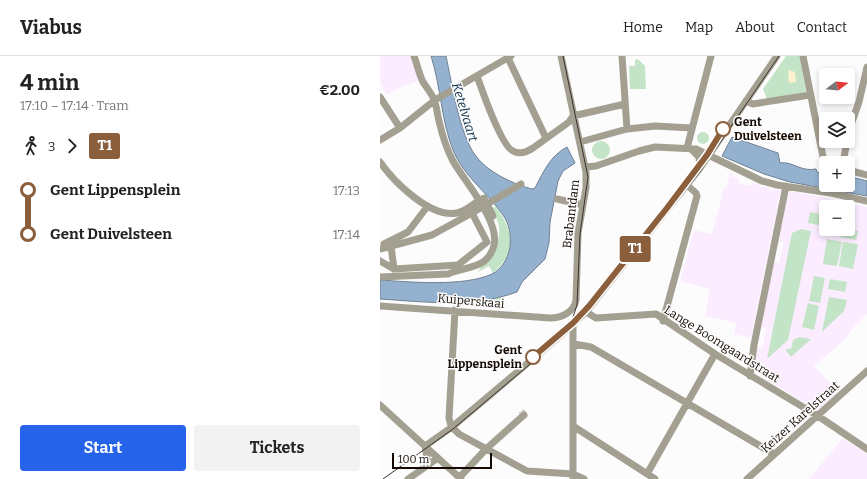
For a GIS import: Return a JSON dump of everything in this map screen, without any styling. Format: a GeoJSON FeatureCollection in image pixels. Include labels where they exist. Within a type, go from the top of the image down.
{"type":"FeatureCollection","features":[{"type":"Feature","properties":{"kind":"street"},"geometry":{"type":"LineString","coordinates":[[380,264],[383,275],[448,274],[476,267],[488,257],[495,244],[494,230],[479,200],[450,154],[439,123],[438,99],[422,81],[414,56]]}},
{"type":"Feature","properties":{"kind":"street","name":"Brabantdam"},"geometry":{"type":"LineString","coordinates":[[560,317],[570,311],[576,304],[578,233],[586,182],[586,167],[573,116],[562,56]]}},
{"type":"Feature","properties":{"kind":"street"},"geometry":{"type":"LineString","coordinates":[[622,56],[627,128]]}},
{"type":"Feature","properties":{"kind":"street"},"geometry":{"type":"LineString","coordinates":[[689,149],[692,128],[711,56]]}},
{"type":"Feature","properties":{"kind":"street"},"geometry":{"type":"LineString","coordinates":[[425,446],[452,427],[573,325],[586,312],[700,168],[777,56]]}},
{"type":"Feature","properties":{"kind":"street"},"geometry":{"type":"LineString","coordinates":[[803,56],[823,156]]}},
{"type":"Feature","properties":{"kind":"street"},"geometry":{"type":"LineString","coordinates":[[380,140],[400,128],[438,99],[510,57],[546,138]]}},
{"type":"Feature","properties":{"kind":"street"},"geometry":{"type":"LineString","coordinates":[[855,113],[867,67]]}},
{"type":"Feature","properties":{"kind":"street"},"geometry":{"type":"LineString","coordinates":[[476,76],[506,147],[512,151],[523,153],[533,148],[569,122],[573,116],[625,104]]}},
{"type":"Feature","properties":{"kind":"street"},"geometry":{"type":"LineString","coordinates":[[746,101],[753,104],[810,95]]}},
{"type":"Feature","properties":{"kind":"street"},"geometry":{"type":"LineString","coordinates":[[380,97],[400,128]]}},
{"type":"Feature","properties":{"kind":"street"},"geometry":{"type":"LineString","coordinates":[[580,142],[627,128],[655,126],[692,128]]}},
{"type":"Feature","properties":{"kind":"street"},"geometry":{"type":"LineString","coordinates":[[586,167],[655,147],[696,149],[710,154],[762,181],[786,186],[819,189]]}},
{"type":"Feature","properties":{"kind":"street"},"geometry":{"type":"LineString","coordinates":[[689,149],[699,157],[700,168]]}},
{"type":"Feature","properties":{"kind":"street"},"geometry":{"type":"LineString","coordinates":[[380,162],[390,174],[427,207],[439,212],[455,214],[464,211],[479,200]]}},
{"type":"Feature","properties":{"kind":"street"},"geometry":{"type":"LineString","coordinates":[[855,171],[867,174]]}},
{"type":"Feature","properties":{"kind":"street"},"geometry":{"type":"LineString","coordinates":[[380,247],[394,248],[432,235],[434,232],[472,213],[521,184]]}},
{"type":"Feature","properties":{"kind":"street"},"geometry":{"type":"LineString","coordinates":[[663,321],[697,196],[696,193],[686,185]]}},
{"type":"Feature","properties":{"kind":"street"},"geometry":{"type":"LineString","coordinates":[[750,376],[754,345],[786,186]]}},
{"type":"Feature","properties":{"kind":"street"},"geometry":{"type":"LineString","coordinates":[[838,192],[867,201]]}},
{"type":"Feature","properties":{"kind":"street"},"geometry":{"type":"LineString","coordinates":[[557,199],[583,205]]}},
{"type":"Feature","properties":{"kind":"street"},"geometry":{"type":"LineString","coordinates":[[380,247],[408,232],[427,207]]}},
{"type":"Feature","properties":{"kind":"street"},"geometry":{"type":"LineString","coordinates":[[380,261],[394,269],[458,265],[487,242],[472,213]]}},
{"type":"Feature","properties":{"kind":"street"},"geometry":{"type":"LineString","coordinates":[[394,248],[394,269]]}},
{"type":"Feature","properties":{"kind":"street","name":"Kuiperskaai"},"geometry":{"type":"LineString","coordinates":[[380,306],[455,310],[550,318],[560,317]]}},
{"type":"Feature","properties":{"kind":"street"},"geometry":{"type":"LineString","coordinates":[[455,310],[449,418],[452,427],[459,434],[527,471],[584,479]]}},
{"type":"Feature","properties":{"kind":"street","name":"Lange Boomgaardstraat"},"geometry":{"type":"LineString","coordinates":[[586,312],[596,318],[656,314],[663,321],[750,376],[818,416],[867,449]]}},
{"type":"Feature","properties":{"kind":"street"},"geometry":{"type":"LineString","coordinates":[[573,325],[573,477]]}},
{"type":"Feature","properties":{"kind":"street"},"geometry":{"type":"LineString","coordinates":[[574,344],[591,347],[774,454]]}},
{"type":"Feature","properties":{"kind":"street"},"geometry":{"type":"LineString","coordinates":[[647,474],[715,354]]}},
{"type":"Feature","properties":{"kind":"street","name":"Keizer Karelstraat"},"geometry":{"type":"LineString","coordinates":[[747,479],[867,371]]}},
{"type":"Feature","properties":{"kind":"street"},"geometry":{"type":"LineString","coordinates":[[380,405],[460,478],[486,449],[524,415]]}},
{"type":"Feature","properties":{"kind":"street"},"geometry":{"type":"LineString","coordinates":[[573,426],[656,479]]}},
{"type":"Feature","properties":{"kind":"street"},"geometry":{"type":"LineString","coordinates":[[425,446],[428,464]]}},
{"type":"Feature","properties":{"kind":"street"},"geometry":{"type":"LineString","coordinates":[[408,479],[438,458]]}},
{"type":"Feature","properties":{"kind":"shaded area"},"geometry":{"type":"Polygon","coordinates":[[[380,56],[412,56],[420,80],[398,88],[387,95],[380,82],[380,56]]]}},
{"type":"Feature","properties":{"kind":"shaded area"},"geometry":{"type":"Polygon","coordinates":[[[730,173],[733,174],[732,177],[739,178],[738,183],[751,186],[752,183],[759,184],[759,187],[766,187],[773,191],[774,189],[781,192],[778,197],[779,199],[751,338],[734,334],[736,323],[705,316],[710,289],[680,281],[694,230],[712,234],[724,188],[726,188],[730,173]]]}},
{"type":"Feature","properties":{"kind":"shaded area"},"geometry":{"type":"Polygon","coordinates":[[[789,191],[836,200],[819,200],[819,236],[855,236],[855,204],[867,207],[867,314],[843,341],[814,366],[838,392],[817,411],[756,372],[754,366],[757,347],[762,348],[764,340],[766,328],[761,327],[774,262],[779,263],[784,242],[778,241],[789,191]]]}},
{"type":"Feature","properties":{"kind":"shaded area"},"geometry":{"type":"Polygon","coordinates":[[[843,438],[867,454],[867,479],[809,479],[843,438]]]}},
{"type":"Feature","properties":{"kind":"green space"},"geometry":{"type":"Polygon","coordinates":[[[786,56],[800,56],[806,92],[767,99],[763,89],[786,56]]]}},
{"type":"Feature","properties":{"kind":"green space"},"geometry":{"type":"Polygon","coordinates":[[[638,59],[645,66],[646,89],[630,89],[629,66],[635,66],[635,60],[638,59]]]}},
{"type":"Feature","properties":{"kind":"green space"},"geometry":{"type":"Polygon","coordinates":[[[703,132],[707,134],[709,138],[707,142],[703,144],[699,142],[697,138],[699,134],[703,132]]]}},
{"type":"Feature","properties":{"kind":"green space"},"geometry":{"type":"Polygon","coordinates":[[[601,141],[607,144],[610,150],[607,156],[601,159],[595,156],[592,150],[595,144],[601,141]]]}},
{"type":"Feature","properties":{"kind":"green space"},"geometry":{"type":"Polygon","coordinates":[[[495,206],[506,223],[509,232],[509,249],[501,265],[493,273],[489,266],[478,272],[493,250],[499,236],[497,220],[492,210],[495,206]]]}},
{"type":"Feature","properties":{"kind":"green space"},"geometry":{"type":"Polygon","coordinates":[[[810,212],[819,214],[819,225],[808,223],[810,212]]]}},
{"type":"Feature","properties":{"kind":"green space"},"geometry":{"type":"Polygon","coordinates":[[[801,229],[811,231],[788,340],[767,359],[792,233],[801,229]]]}},
{"type":"Feature","properties":{"kind":"green space"},"geometry":{"type":"Polygon","coordinates":[[[855,231],[858,231],[856,240],[840,237],[855,236],[855,231]]]}},
{"type":"Feature","properties":{"kind":"green space"},"geometry":{"type":"Polygon","coordinates":[[[827,239],[842,242],[837,266],[823,264],[827,239]]]}},
{"type":"Feature","properties":{"kind":"green space"},"geometry":{"type":"Polygon","coordinates":[[[843,242],[858,244],[853,269],[839,266],[843,242]]]}},
{"type":"Feature","properties":{"kind":"green space"},"geometry":{"type":"Polygon","coordinates":[[[814,276],[825,278],[820,303],[809,301],[814,276]]]}},
{"type":"Feature","properties":{"kind":"green space"},"geometry":{"type":"Polygon","coordinates":[[[830,279],[847,282],[845,292],[828,289],[830,279]]]}},
{"type":"Feature","properties":{"kind":"green space"},"geometry":{"type":"Polygon","coordinates":[[[501,297],[500,307],[475,305],[475,302],[501,297]]]}},
{"type":"Feature","properties":{"kind":"green space"},"geometry":{"type":"Polygon","coordinates":[[[829,297],[847,300],[844,311],[822,332],[829,297]]]}},
{"type":"Feature","properties":{"kind":"green space"},"geometry":{"type":"Polygon","coordinates":[[[808,303],[819,306],[814,330],[802,327],[808,303]]]}},
{"type":"Feature","properties":{"kind":"green space"},"geometry":{"type":"Polygon","coordinates":[[[799,337],[811,339],[791,357],[785,349],[791,349],[793,340],[799,337]]]}},
{"type":"Feature","properties":{"kind":"sand"},"geometry":{"type":"Polygon","coordinates":[[[788,70],[795,72],[796,82],[789,83],[788,70]]]}},
{"type":"Feature","properties":{"kind":"water"},"geometry":{"type":"Polygon","coordinates":[[[431,56],[446,56],[460,121],[469,145],[475,155],[486,167],[509,181],[532,189],[535,188],[552,159],[567,147],[575,163],[563,171],[558,181],[550,222],[549,243],[545,259],[522,282],[517,292],[484,300],[449,303],[380,299],[380,280],[437,283],[467,281],[492,274],[496,272],[504,263],[510,247],[510,231],[505,219],[497,207],[469,176],[457,159],[453,150],[446,127],[431,56]]]}},
{"type":"Feature","properties":{"kind":"water"},"geometry":{"type":"Polygon","coordinates":[[[732,137],[778,153],[780,163],[810,170],[816,169],[819,173],[819,187],[790,182],[764,174],[722,156],[732,137]]]}},
{"type":"Feature","properties":{"kind":"water"},"geometry":{"type":"Polygon","coordinates":[[[855,178],[867,181],[867,196],[845,192],[855,192],[855,178]]]}},
{"type":"Feature","properties":{"kind":"tunnel"},"geometry":{"type":"LineString","coordinates":[[521,411],[524,415],[528,412]]}},
{"type":"Feature","properties":{"kind":"tram line"},"geometry":{"type":"LineString","coordinates":[[563,56],[588,177],[580,234],[577,305],[569,329]]}},
{"type":"Feature","properties":{"kind":"tram line"},"geometry":{"type":"LineString","coordinates":[[383,479],[453,429],[561,338],[587,313],[700,172],[779,56]]}},
{"type":"Feature","properties":{"kind":"tram line","name":"T1"},"geometry":{"type":"LineString","coordinates":[[533,357],[573,323],[589,306],[667,208],[707,155],[723,129]]}},
{"type":"Feature","properties":{"kind":"place","name":"Gent Duivelsteen"},"geometry":{"type":"Point","coordinates":[723,129]}},
{"type":"Feature","properties":{"kind":"place","name":"Gent Lippensplein"},"geometry":{"type":"Point","coordinates":[533,357]}},
{"type":"Feature","properties":{"kind":"water label","name":"Ketelvaart"},"geometry":{"type":"Point","coordinates":[465,112]}}]}
